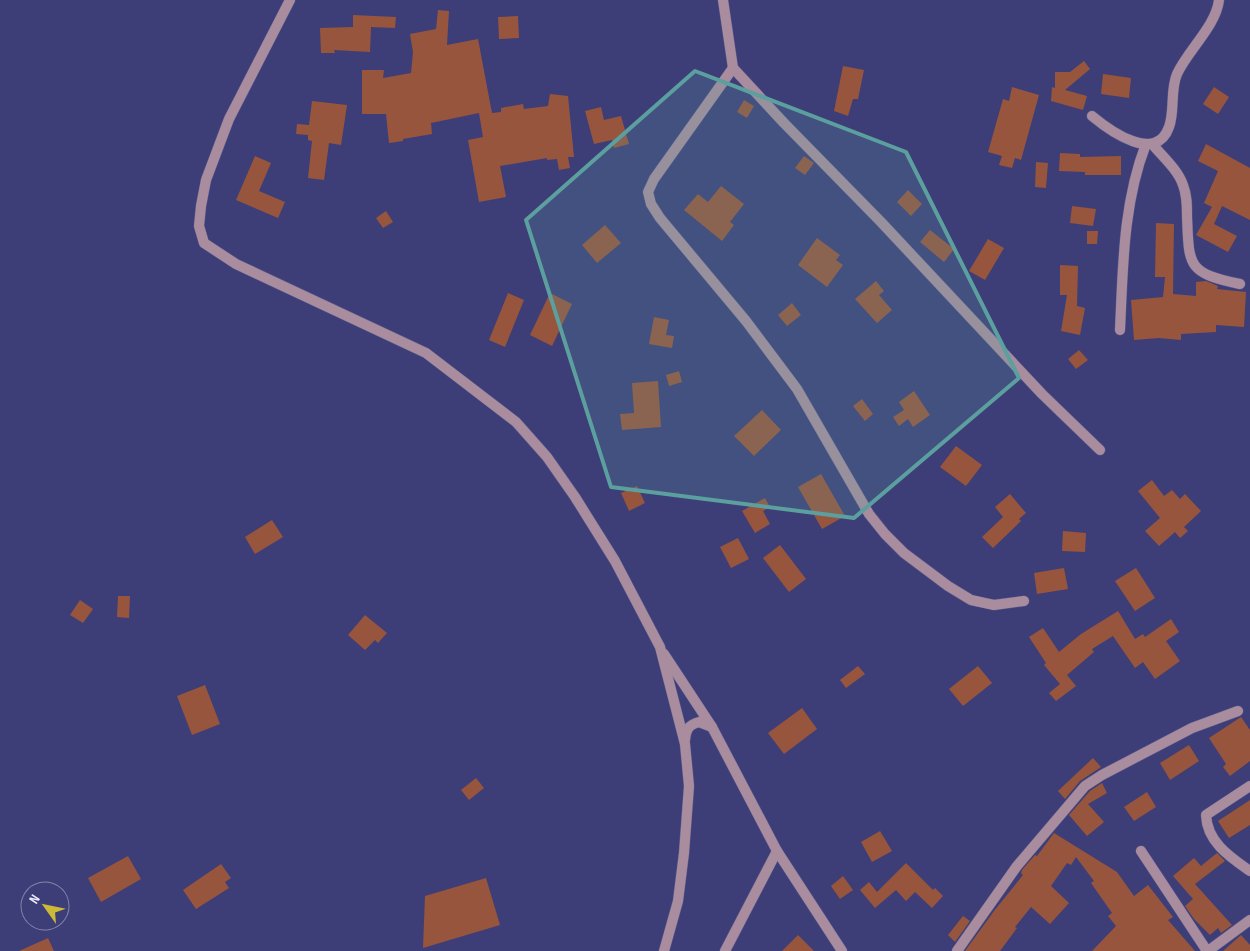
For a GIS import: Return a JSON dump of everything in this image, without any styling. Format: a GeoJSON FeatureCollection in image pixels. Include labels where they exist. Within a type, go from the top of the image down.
{"type":"FeatureCollection","features":[{"type":"Feature","properties":{"kind":"street"},"geometry":{"type":"LineString","coordinates":[[290,0],[229,119],[206,180],[199,226],[204,243],[236,264],[426,353],[516,422],[547,457],[575,497],[615,561],[660,647],[712,727],[777,852],[842,951]]}},
{"type":"Feature","properties":{"kind":"street"},"geometry":{"type":"LineString","coordinates":[[723,0],[733,68],[784,123],[882,222],[1042,394],[1100,450]]}},
{"type":"Feature","properties":{"kind":"street"},"geometry":{"type":"LineString","coordinates":[[1120,330],[1127,216],[1133,184],[1149,144],[1162,138],[1169,127],[1176,75],[1214,15],[1218,0]]}},
{"type":"Feature","properties":{"kind":"street"},"geometry":{"type":"LineString","coordinates":[[733,68],[654,179],[648,192],[651,204],[660,218],[746,321],[797,389],[869,514],[885,534],[904,554],[971,600],[994,605],[1024,601]]}},
{"type":"Feature","properties":{"kind":"street"},"geometry":{"type":"LineString","coordinates":[[1092,116],[1101,124],[1126,139],[1149,144],[1174,170],[1183,184],[1187,198],[1188,251],[1191,262],[1200,271],[1215,279],[1240,284]]}},
{"type":"Feature","properties":{"kind":"street"},"geometry":{"type":"LineString","coordinates":[[660,647],[685,744],[689,786],[678,901],[664,951]]}},
{"type":"Feature","properties":{"kind":"street"},"geometry":{"type":"LineString","coordinates":[[957,951],[1017,866],[1085,786],[1102,775],[1192,728],[1238,710]]}},
{"type":"Feature","properties":{"kind":"street"},"geometry":{"type":"LineString","coordinates":[[685,744],[686,730],[692,724],[699,722],[712,727]]}},
{"type":"Feature","properties":{"kind":"street"},"geometry":{"type":"LineString","coordinates":[[1250,786],[1206,815],[1206,825],[1221,849],[1250,872]]}},
{"type":"Feature","properties":{"kind":"street"},"geometry":{"type":"LineString","coordinates":[[1141,851],[1208,951],[1250,920]]}},
{"type":"Feature","properties":{"kind":"street"},"geometry":{"type":"LineString","coordinates":[[725,951],[777,852]]}},
{"type":"Feature","properties":{"kind":"highlighted area"},"geometry":{"type":"Polygon","coordinates":[[[695,71],[906,152],[1019,378],[854,518],[611,487],[526,220],[695,71]]]}},
{"type":"Feature","properties":{"kind":"building"},"geometry":{"type":"Polygon","coordinates":[[[438,10],[449,11],[447,45],[478,39],[492,113],[501,112],[501,108],[523,104],[524,109],[548,106],[550,94],[568,96],[574,157],[568,157],[570,168],[559,170],[557,159],[547,160],[547,158],[500,166],[506,197],[479,202],[468,140],[483,137],[479,113],[431,123],[432,134],[389,143],[386,114],[362,114],[362,70],[384,70],[383,78],[411,73],[413,52],[410,34],[436,29],[438,10]]]}},
{"type":"Feature","properties":{"kind":"building"},"geometry":{"type":"Polygon","coordinates":[[[353,15],[396,17],[395,28],[371,27],[370,52],[334,50],[335,53],[321,53],[320,28],[353,27],[353,15]]]}},
{"type":"Feature","properties":{"kind":"building"},"geometry":{"type":"Polygon","coordinates":[[[518,16],[519,38],[499,39],[498,17],[518,16]]]}},
{"type":"Feature","properties":{"kind":"building"},"geometry":{"type":"Polygon","coordinates":[[[1084,61],[1090,69],[1065,90],[1087,96],[1083,110],[1051,101],[1052,87],[1055,88],[1055,72],[1070,72],[1084,61]]]}},
{"type":"Feature","properties":{"kind":"building"},"geometry":{"type":"Polygon","coordinates":[[[843,66],[864,70],[858,99],[853,99],[848,116],[834,111],[843,66]]]}},
{"type":"Feature","properties":{"kind":"building"},"geometry":{"type":"Polygon","coordinates":[[[1103,74],[1131,78],[1129,98],[1101,94],[1103,74]]]}},
{"type":"Feature","properties":{"kind":"building"},"geometry":{"type":"Polygon","coordinates":[[[1012,87],[1039,95],[1021,160],[1015,158],[1012,168],[999,165],[1002,156],[988,152],[1003,99],[1009,101],[1012,87]]]}},
{"type":"Feature","properties":{"kind":"building"},"geometry":{"type":"Polygon","coordinates":[[[1214,87],[1229,97],[1218,114],[1203,104],[1214,87]]]}},
{"type":"Feature","properties":{"kind":"building"},"geometry":{"type":"Polygon","coordinates":[[[744,100],[754,106],[747,118],[737,112],[744,100]]]}},
{"type":"Feature","properties":{"kind":"building"},"geometry":{"type":"Polygon","coordinates":[[[312,101],[347,105],[341,145],[329,143],[324,180],[308,178],[312,141],[308,140],[308,135],[296,134],[297,124],[309,125],[312,101]]]}},
{"type":"Feature","properties":{"kind":"building"},"geometry":{"type":"Polygon","coordinates":[[[601,107],[604,120],[621,116],[629,144],[614,148],[612,140],[594,144],[585,111],[601,107]]]}},
{"type":"Feature","properties":{"kind":"building"},"geometry":{"type":"Polygon","coordinates":[[[1206,144],[1250,168],[1250,220],[1222,206],[1214,224],[1237,236],[1228,252],[1196,235],[1212,207],[1204,203],[1218,171],[1198,161],[1206,144]]]}},
{"type":"Feature","properties":{"kind":"building"},"geometry":{"type":"Polygon","coordinates":[[[1060,153],[1080,154],[1080,157],[1121,156],[1121,175],[1085,175],[1085,172],[1059,171],[1060,153]]]}},
{"type":"Feature","properties":{"kind":"building"},"geometry":{"type":"Polygon","coordinates":[[[255,156],[271,163],[259,191],[285,202],[278,218],[236,200],[255,156]]]}},
{"type":"Feature","properties":{"kind":"building"},"geometry":{"type":"Polygon","coordinates":[[[804,156],[814,163],[805,175],[795,168],[804,156]]]}},
{"type":"Feature","properties":{"kind":"building"},"geometry":{"type":"Polygon","coordinates":[[[1036,162],[1048,163],[1046,188],[1035,187],[1036,162]]]}},
{"type":"Feature","properties":{"kind":"building"},"geometry":{"type":"Polygon","coordinates":[[[721,186],[744,204],[730,222],[734,225],[722,241],[684,210],[698,194],[708,202],[721,186]]]}},
{"type":"Feature","properties":{"kind":"building"},"geometry":{"type":"Polygon","coordinates":[[[908,190],[922,204],[911,216],[897,202],[908,190]]]}},
{"type":"Feature","properties":{"kind":"building"},"geometry":{"type":"Polygon","coordinates":[[[1072,206],[1096,209],[1093,226],[1070,223],[1072,206]]]}},
{"type":"Feature","properties":{"kind":"building"},"geometry":{"type":"Polygon","coordinates":[[[386,211],[393,222],[383,228],[376,218],[386,211]]]}},
{"type":"Feature","properties":{"kind":"building"},"geometry":{"type":"Polygon","coordinates":[[[1156,223],[1174,224],[1173,294],[1196,296],[1196,282],[1206,281],[1218,286],[1217,289],[1246,292],[1244,327],[1216,325],[1216,332],[1181,334],[1181,340],[1159,338],[1134,340],[1131,300],[1163,297],[1165,277],[1155,277],[1156,223]]]}},
{"type":"Feature","properties":{"kind":"building"},"geometry":{"type":"Polygon","coordinates":[[[605,225],[621,243],[597,263],[582,245],[605,225]]]}},
{"type":"Feature","properties":{"kind":"building"},"geometry":{"type":"Polygon","coordinates":[[[930,230],[954,249],[944,262],[920,242],[930,230]]]}},
{"type":"Feature","properties":{"kind":"building"},"geometry":{"type":"Polygon","coordinates":[[[1087,231],[1098,231],[1097,244],[1087,244],[1087,231]]]}},
{"type":"Feature","properties":{"kind":"building"},"geometry":{"type":"Polygon","coordinates":[[[817,238],[840,255],[836,260],[843,265],[827,287],[798,265],[817,238]]]}},
{"type":"Feature","properties":{"kind":"building"},"geometry":{"type":"Polygon","coordinates":[[[988,239],[1004,248],[985,280],[969,271],[988,239]]]}},
{"type":"Feature","properties":{"kind":"building"},"geometry":{"type":"Polygon","coordinates":[[[1060,265],[1078,266],[1077,306],[1085,308],[1080,335],[1061,331],[1067,295],[1060,295],[1060,265]]]}},
{"type":"Feature","properties":{"kind":"building"},"geometry":{"type":"Polygon","coordinates":[[[876,281],[884,291],[879,295],[892,310],[877,323],[855,299],[876,281]]]}},
{"type":"Feature","properties":{"kind":"building"},"geometry":{"type":"Polygon","coordinates":[[[508,293],[524,300],[505,347],[489,340],[508,293]]]}},
{"type":"Feature","properties":{"kind":"building"},"geometry":{"type":"Polygon","coordinates":[[[550,293],[572,304],[552,346],[530,335],[550,293]]]}},
{"type":"Feature","properties":{"kind":"building"},"geometry":{"type":"Polygon","coordinates":[[[792,303],[801,315],[787,326],[778,315],[792,303]]]}},
{"type":"Feature","properties":{"kind":"building"},"geometry":{"type":"Polygon","coordinates":[[[654,317],[669,320],[666,335],[674,336],[672,348],[649,344],[654,317]]]}},
{"type":"Feature","properties":{"kind":"building"},"geometry":{"type":"Polygon","coordinates":[[[1079,350],[1088,360],[1076,369],[1068,359],[1079,350]]]}},
{"type":"Feature","properties":{"kind":"building"},"geometry":{"type":"Polygon","coordinates":[[[679,371],[682,382],[669,386],[666,375],[679,371]]]}},
{"type":"Feature","properties":{"kind":"building"},"geometry":{"type":"Polygon","coordinates":[[[658,381],[661,427],[622,430],[620,414],[634,413],[632,383],[658,381]]]}},
{"type":"Feature","properties":{"kind":"building"},"geometry":{"type":"Polygon","coordinates":[[[914,391],[930,415],[913,427],[908,419],[899,426],[893,417],[904,410],[899,402],[914,391]]]}},
{"type":"Feature","properties":{"kind":"building"},"geometry":{"type":"Polygon","coordinates":[[[862,399],[873,414],[865,421],[853,406],[862,399]]]}},
{"type":"Feature","properties":{"kind":"building"},"geometry":{"type":"Polygon","coordinates":[[[762,410],[781,430],[754,456],[734,436],[762,410]]]}},
{"type":"Feature","properties":{"kind":"building"},"geometry":{"type":"Polygon","coordinates":[[[956,446],[982,465],[966,486],[940,467],[956,446]]]}},
{"type":"Feature","properties":{"kind":"building"},"geometry":{"type":"Polygon","coordinates":[[[821,474],[845,516],[822,529],[798,487],[821,474]]]}},
{"type":"Feature","properties":{"kind":"building"},"geometry":{"type":"Polygon","coordinates":[[[1152,480],[1164,496],[1172,490],[1180,499],[1185,494],[1201,511],[1184,527],[1188,531],[1180,538],[1175,532],[1159,546],[1145,531],[1160,518],[1138,491],[1152,480]]]}},
{"type":"Feature","properties":{"kind":"building"},"geometry":{"type":"Polygon","coordinates":[[[637,486],[645,503],[629,511],[621,493],[637,486]]]}},
{"type":"Feature","properties":{"kind":"building"},"geometry":{"type":"Polygon","coordinates":[[[1010,494],[1026,513],[1019,519],[1021,521],[993,548],[982,537],[1003,517],[995,507],[1010,494]]]}},
{"type":"Feature","properties":{"kind":"building"},"geometry":{"type":"Polygon","coordinates":[[[765,498],[770,507],[763,511],[770,524],[755,533],[742,511],[765,498]]]}},
{"type":"Feature","properties":{"kind":"building"},"geometry":{"type":"Polygon","coordinates":[[[272,520],[283,537],[255,554],[245,537],[272,520]]]}},
{"type":"Feature","properties":{"kind":"building"},"geometry":{"type":"Polygon","coordinates":[[[1063,531],[1086,533],[1085,552],[1062,551],[1063,531]]]}},
{"type":"Feature","properties":{"kind":"building"},"geometry":{"type":"Polygon","coordinates":[[[738,538],[749,559],[731,568],[720,547],[738,538]]]}},
{"type":"Feature","properties":{"kind":"building"},"geometry":{"type":"Polygon","coordinates":[[[780,545],[806,579],[789,592],[763,558],[780,545]]]}},
{"type":"Feature","properties":{"kind":"building"},"geometry":{"type":"Polygon","coordinates":[[[1064,568],[1068,589],[1037,594],[1034,573],[1064,568]]]}},
{"type":"Feature","properties":{"kind":"building"},"geometry":{"type":"Polygon","coordinates":[[[1136,568],[1155,598],[1135,611],[1115,581],[1136,568]]]}},
{"type":"Feature","properties":{"kind":"building"},"geometry":{"type":"Polygon","coordinates":[[[118,596],[130,596],[129,618],[117,617],[118,596]]]}},
{"type":"Feature","properties":{"kind":"building"},"geometry":{"type":"Polygon","coordinates":[[[80,600],[93,609],[83,623],[70,615],[80,600]]]}},
{"type":"Feature","properties":{"kind":"building"},"geometry":{"type":"Polygon","coordinates":[[[1118,611],[1135,639],[1143,634],[1145,637],[1171,619],[1179,632],[1166,641],[1180,661],[1155,679],[1143,662],[1135,668],[1113,636],[1092,649],[1094,652],[1067,675],[1076,686],[1056,701],[1049,693],[1060,684],[1044,665],[1046,663],[1029,637],[1043,628],[1059,652],[1081,634],[1118,611]]]}},
{"type":"Feature","properties":{"kind":"building"},"geometry":{"type":"Polygon","coordinates":[[[365,615],[387,633],[378,643],[375,640],[365,650],[348,635],[365,615]]]}},
{"type":"Feature","properties":{"kind":"building"},"geometry":{"type":"Polygon","coordinates":[[[858,666],[865,674],[846,688],[840,680],[858,666]]]}},
{"type":"Feature","properties":{"kind":"building"},"geometry":{"type":"Polygon","coordinates":[[[978,666],[992,683],[963,706],[949,689],[978,666]]]}},
{"type":"Feature","properties":{"kind":"building"},"geometry":{"type":"Polygon","coordinates":[[[205,685],[220,724],[192,735],[177,696],[205,685]]]}},
{"type":"Feature","properties":{"kind":"building"},"geometry":{"type":"Polygon","coordinates":[[[802,708],[817,729],[784,754],[768,733],[802,708]]]}},
{"type":"Feature","properties":{"kind":"building"},"geometry":{"type":"Polygon","coordinates":[[[1241,717],[1250,730],[1250,761],[1230,776],[1223,767],[1226,764],[1209,738],[1241,717]]]}},
{"type":"Feature","properties":{"kind":"building"},"geometry":{"type":"Polygon","coordinates":[[[1189,745],[1199,761],[1170,780],[1160,763],[1189,745]]]}},
{"type":"Feature","properties":{"kind":"building"},"geometry":{"type":"Polygon","coordinates":[[[1093,758],[1101,767],[1080,781],[1065,799],[1058,791],[1093,758]]]}},
{"type":"Feature","properties":{"kind":"building"},"geometry":{"type":"Polygon","coordinates":[[[476,778],[484,788],[469,800],[461,790],[476,778]]]}},
{"type":"Feature","properties":{"kind":"building"},"geometry":{"type":"Polygon","coordinates":[[[1102,783],[1107,793],[1088,804],[1104,822],[1087,836],[1069,815],[1090,791],[1102,783]]]}},
{"type":"Feature","properties":{"kind":"building"},"geometry":{"type":"Polygon","coordinates":[[[1147,792],[1156,807],[1134,821],[1124,807],[1147,792]]]}},
{"type":"Feature","properties":{"kind":"building"},"geometry":{"type":"Polygon","coordinates":[[[1250,800],[1250,825],[1229,838],[1218,821],[1250,800]]]}},
{"type":"Feature","properties":{"kind":"building"},"geometry":{"type":"Polygon","coordinates":[[[880,831],[892,851],[872,862],[861,842],[880,831]]]}},
{"type":"Feature","properties":{"kind":"building"},"geometry":{"type":"Polygon","coordinates":[[[1054,833],[1117,872],[1134,896],[1148,885],[1173,917],[1168,920],[1195,951],[1092,951],[1116,926],[1108,916],[1112,913],[1091,883],[1094,881],[1076,857],[1071,865],[1067,863],[1051,886],[1069,903],[1050,924],[1031,907],[1015,927],[1017,928],[1000,951],[965,951],[1023,875],[1021,873],[1022,870],[1035,855],[1037,856],[1054,833]]]}},
{"type":"Feature","properties":{"kind":"building"},"geometry":{"type":"Polygon","coordinates":[[[1217,853],[1225,861],[1195,884],[1232,925],[1221,933],[1218,928],[1210,935],[1194,919],[1185,906],[1193,899],[1173,876],[1194,858],[1201,866],[1217,853]]]}},
{"type":"Feature","properties":{"kind":"building"},"geometry":{"type":"Polygon","coordinates":[[[128,856],[141,879],[101,902],[88,878],[128,856]]]}},
{"type":"Feature","properties":{"kind":"building"},"geometry":{"type":"Polygon","coordinates":[[[906,863],[933,890],[935,888],[943,896],[932,908],[915,892],[906,901],[896,890],[875,908],[860,890],[869,882],[877,892],[906,863]]]}},
{"type":"Feature","properties":{"kind":"building"},"geometry":{"type":"Polygon","coordinates":[[[221,864],[231,878],[225,882],[229,888],[196,909],[183,890],[221,864]]]}},
{"type":"Feature","properties":{"kind":"building"},"geometry":{"type":"Polygon","coordinates":[[[843,876],[853,890],[840,899],[831,886],[843,876]]]}},
{"type":"Feature","properties":{"kind":"building"},"geometry":{"type":"Polygon","coordinates":[[[486,878],[500,925],[423,948],[425,896],[486,878]]]}},
{"type":"Feature","properties":{"kind":"building"},"geometry":{"type":"Polygon","coordinates":[[[963,916],[970,921],[955,942],[948,935],[963,916]]]}},
{"type":"Feature","properties":{"kind":"building"},"geometry":{"type":"Polygon","coordinates":[[[798,935],[814,951],[782,951],[798,935]]]}},
{"type":"Feature","properties":{"kind":"building"},"geometry":{"type":"Polygon","coordinates":[[[1241,935],[1250,945],[1250,951],[1223,951],[1241,935]]]}},
{"type":"Feature","properties":{"kind":"building"},"geometry":{"type":"Polygon","coordinates":[[[48,938],[54,951],[19,951],[48,938]]]}}]}
